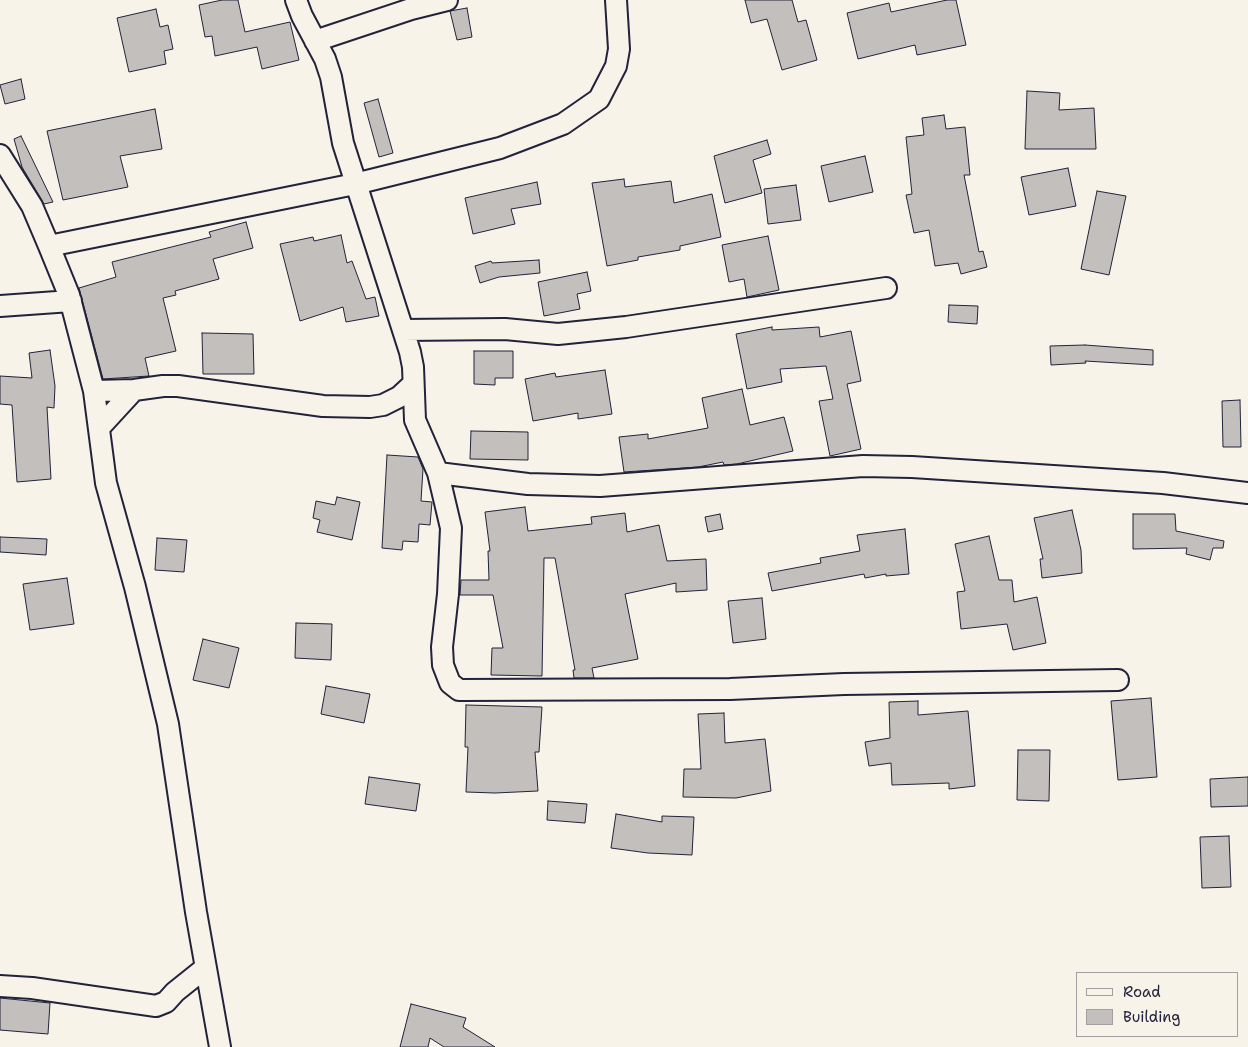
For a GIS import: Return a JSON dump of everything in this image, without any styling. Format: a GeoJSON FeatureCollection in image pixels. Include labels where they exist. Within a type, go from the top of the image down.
{"type":"FeatureCollection","features":[{"type":"Feature","properties":{"kind":"street"},"geometry":{"type":"LineString","coordinates":[[296,0],[325,58],[331,77],[342,143],[413,367],[415,420],[424,445],[438,473],[451,528],[448,594],[442,647],[443,665],[450,683],[459,690],[730,690],[844,684],[1118,680]]}},
{"type":"Feature","properties":{"kind":"street"},"geometry":{"type":"LineString","coordinates":[[315,41],[411,9],[447,0]]}},
{"type":"Feature","properties":{"kind":"street"},"geometry":{"type":"LineString","coordinates":[[50,246],[355,184],[500,148],[563,124],[599,99],[616,66],[619,49],[616,0]]}},
{"type":"Feature","properties":{"kind":"street"},"geometry":{"type":"LineString","coordinates":[[0,155],[32,206],[50,246],[71,301],[94,390],[106,484],[136,587],[168,724],[205,968],[220,1047]]}},
{"type":"Feature","properties":{"kind":"street"},"geometry":{"type":"LineString","coordinates":[[402,330],[505,329],[558,334],[626,327],[886,288]]}},
{"type":"Feature","properties":{"kind":"street"},"geometry":{"type":"LineString","coordinates":[[0,306],[71,301]]}},
{"type":"Feature","properties":{"kind":"street"},"geometry":{"type":"LineString","coordinates":[[94,390],[134,390],[178,386],[323,406],[370,407],[383,405],[399,397],[413,384]]}},
{"type":"Feature","properties":{"kind":"street"},"geometry":{"type":"LineString","coordinates":[[100,428],[134,390]]}},
{"type":"Feature","properties":{"kind":"street"},"geometry":{"type":"LineString","coordinates":[[383,405],[415,420]]}},
{"type":"Feature","properties":{"kind":"street"},"geometry":{"type":"LineString","coordinates":[[438,473],[528,484],[600,486],[667,479],[774,474],[863,466],[912,467],[1163,483],[1248,493]]}},
{"type":"Feature","properties":{"kind":"street"},"geometry":{"type":"LineString","coordinates":[[0,986],[32,988],[156,1006],[166,1002],[175,992],[205,968]]}},
{"type":"Feature","properties":{"kind":"building"},"geometry":{"type":"Polygon","coordinates":[[[222,0],[238,0],[245,32],[290,22],[299,60],[262,69],[257,47],[215,56],[212,36],[205,37],[199,5],[222,0]]]}},
{"type":"Feature","properties":{"kind":"building"},"geometry":{"type":"Polygon","coordinates":[[[745,0],[792,0],[798,22],[806,20],[817,60],[782,70],[767,19],[751,23],[745,0]]]}},
{"type":"Feature","properties":{"kind":"building"},"geometry":{"type":"Polygon","coordinates":[[[947,0],[956,0],[966,45],[917,55],[915,45],[858,59],[847,13],[889,3],[891,12],[947,0]]]}},
{"type":"Feature","properties":{"kind":"building"},"geometry":{"type":"Polygon","coordinates":[[[467,8],[472,37],[457,40],[450,11],[467,8]]]}},
{"type":"Feature","properties":{"kind":"building"},"geometry":{"type":"Polygon","coordinates":[[[156,9],[160,27],[168,25],[173,49],[164,51],[166,64],[129,72],[117,18],[156,9]]]}},
{"type":"Feature","properties":{"kind":"building"},"geometry":{"type":"Polygon","coordinates":[[[21,79],[25,99],[5,104],[0,85],[21,79]]]}},
{"type":"Feature","properties":{"kind":"building"},"geometry":{"type":"Polygon","coordinates":[[[1027,91],[1060,93],[1059,110],[1094,108],[1096,149],[1025,149],[1027,91]]]}},
{"type":"Feature","properties":{"kind":"building"},"geometry":{"type":"Polygon","coordinates":[[[378,99],[393,153],[379,157],[364,103],[378,99]]]}},
{"type":"Feature","properties":{"kind":"building"},"geometry":{"type":"Polygon","coordinates":[[[155,109],[162,149],[120,156],[128,187],[63,200],[47,131],[155,109]]]}},
{"type":"Feature","properties":{"kind":"building"},"geometry":{"type":"Polygon","coordinates":[[[944,115],[946,129],[965,127],[970,175],[964,175],[979,252],[983,251],[987,267],[961,274],[958,263],[935,266],[929,230],[914,233],[906,195],[912,194],[906,137],[924,135],[922,118],[944,115]]]}},
{"type":"Feature","properties":{"kind":"building"},"geometry":{"type":"Polygon","coordinates":[[[21,136],[53,202],[44,204],[22,167],[14,139],[21,136]]]}},
{"type":"Feature","properties":{"kind":"building"},"geometry":{"type":"Polygon","coordinates":[[[767,140],[771,154],[753,160],[762,193],[725,203],[714,156],[767,140]]]}},
{"type":"Feature","properties":{"kind":"building"},"geometry":{"type":"Polygon","coordinates":[[[865,156],[873,192],[829,202],[821,166],[865,156]]]}},
{"type":"Feature","properties":{"kind":"building"},"geometry":{"type":"Polygon","coordinates":[[[1068,168],[1076,206],[1029,215],[1021,177],[1068,168]]]}},
{"type":"Feature","properties":{"kind":"building"},"geometry":{"type":"Polygon","coordinates":[[[624,179],[625,187],[671,181],[674,203],[712,194],[721,237],[680,246],[680,250],[638,257],[638,260],[607,266],[592,183],[624,179]]]}},
{"type":"Feature","properties":{"kind":"building"},"geometry":{"type":"Polygon","coordinates":[[[537,182],[541,204],[511,209],[515,224],[473,234],[465,198],[537,182]]]}},
{"type":"Feature","properties":{"kind":"building"},"geometry":{"type":"Polygon","coordinates":[[[796,185],[801,220],[768,224],[764,189],[796,185]]]}},
{"type":"Feature","properties":{"kind":"building"},"geometry":{"type":"Polygon","coordinates":[[[1097,191],[1126,196],[1109,275],[1081,269],[1097,191]]]}},
{"type":"Feature","properties":{"kind":"building"},"geometry":{"type":"Polygon","coordinates":[[[246,222],[253,248],[213,259],[219,279],[175,291],[176,295],[163,298],[176,351],[145,358],[149,376],[103,379],[79,288],[116,277],[112,262],[211,237],[209,232],[246,222]]]}},
{"type":"Feature","properties":{"kind":"building"},"geometry":{"type":"Polygon","coordinates":[[[341,235],[347,263],[352,261],[366,299],[375,297],[379,316],[346,322],[343,307],[300,321],[280,244],[313,237],[314,241],[341,235]]]}},
{"type":"Feature","properties":{"kind":"building"},"geometry":{"type":"Polygon","coordinates":[[[768,236],[779,290],[747,297],[744,279],[729,282],[722,245],[768,236]]]}},
{"type":"Feature","properties":{"kind":"building"},"geometry":{"type":"Polygon","coordinates":[[[539,260],[540,273],[499,277],[480,283],[475,266],[491,261],[492,263],[539,260]]]}},
{"type":"Feature","properties":{"kind":"building"},"geometry":{"type":"Polygon","coordinates":[[[587,272],[591,291],[577,294],[580,309],[544,316],[538,282],[587,272]]]}},
{"type":"Feature","properties":{"kind":"building"},"geometry":{"type":"Polygon","coordinates":[[[949,305],[978,306],[977,324],[948,322],[949,305]]]}},
{"type":"Feature","properties":{"kind":"building"},"geometry":{"type":"Polygon","coordinates":[[[772,327],[772,330],[819,327],[820,337],[851,331],[861,381],[847,384],[861,449],[830,456],[819,401],[833,399],[826,366],[780,369],[782,382],[747,389],[736,334],[772,327]]]}},
{"type":"Feature","properties":{"kind":"building"},"geometry":{"type":"Polygon","coordinates":[[[202,333],[253,334],[254,374],[203,374],[202,333]]]}},
{"type":"Feature","properties":{"kind":"building"},"geometry":{"type":"Polygon","coordinates":[[[1085,345],[1153,350],[1153,365],[1085,361],[1086,363],[1051,365],[1050,346],[1085,345]]]}},
{"type":"Feature","properties":{"kind":"building"},"geometry":{"type":"Polygon","coordinates":[[[50,350],[55,386],[54,408],[47,407],[51,479],[17,482],[12,405],[0,404],[0,376],[32,378],[29,353],[50,350]]]}},
{"type":"Feature","properties":{"kind":"building"},"geometry":{"type":"Polygon","coordinates":[[[474,351],[513,351],[513,378],[495,378],[495,385],[474,384],[474,351]]]}},
{"type":"Feature","properties":{"kind":"building"},"geometry":{"type":"Polygon","coordinates":[[[605,370],[612,414],[578,419],[578,413],[533,421],[525,379],[555,373],[556,377],[605,370]]]}},
{"type":"Feature","properties":{"kind":"building"},"geometry":{"type":"Polygon","coordinates":[[[742,389],[750,425],[784,417],[793,451],[737,464],[724,465],[723,462],[698,467],[624,472],[619,437],[648,434],[648,439],[708,428],[702,398],[742,389]]]}},
{"type":"Feature","properties":{"kind":"building"},"geometry":{"type":"Polygon","coordinates":[[[1240,400],[1241,447],[1223,447],[1222,401],[1240,400]]]}},
{"type":"Feature","properties":{"kind":"building"},"geometry":{"type":"Polygon","coordinates":[[[471,431],[528,432],[528,460],[470,459],[471,431]]]}},
{"type":"Feature","properties":{"kind":"building"},"geometry":{"type":"Polygon","coordinates":[[[387,455],[418,457],[423,469],[421,501],[432,502],[430,525],[419,524],[418,542],[403,541],[402,550],[382,548],[387,455]]]}},
{"type":"Feature","properties":{"kind":"building"},"geometry":{"type":"Polygon","coordinates":[[[337,497],[360,502],[352,540],[317,532],[320,520],[313,518],[316,501],[335,505],[337,497]]]}},
{"type":"Feature","properties":{"kind":"building"},"geometry":{"type":"Polygon","coordinates":[[[525,507],[528,531],[592,524],[591,517],[625,513],[627,532],[659,525],[667,561],[706,559],[707,590],[676,592],[676,583],[625,594],[638,659],[592,668],[594,678],[574,678],[573,670],[575,670],[555,558],[544,558],[542,676],[491,675],[492,648],[503,648],[493,595],[460,595],[461,580],[489,580],[488,551],[490,551],[485,512],[525,507]]]}},
{"type":"Feature","properties":{"kind":"building"},"geometry":{"type":"Polygon","coordinates":[[[1072,510],[1081,550],[1082,573],[1042,578],[1040,559],[1043,559],[1034,518],[1072,510]]]}},
{"type":"Feature","properties":{"kind":"building"},"geometry":{"type":"Polygon","coordinates":[[[720,514],[723,529],[708,532],[705,517],[720,514]]]}},
{"type":"Feature","properties":{"kind":"building"},"geometry":{"type":"Polygon","coordinates":[[[1133,514],[1175,514],[1176,531],[1224,541],[1223,548],[1213,548],[1210,560],[1186,554],[1187,548],[1133,549],[1133,514]]]}},
{"type":"Feature","properties":{"kind":"building"},"geometry":{"type":"Polygon","coordinates":[[[905,529],[909,574],[886,576],[886,574],[865,578],[864,574],[772,591],[768,573],[821,563],[820,558],[860,551],[857,535],[905,529]]]}},
{"type":"Feature","properties":{"kind":"building"},"geometry":{"type":"Polygon","coordinates":[[[989,536],[999,580],[1012,580],[1014,602],[1037,597],[1046,643],[1013,650],[1007,624],[961,629],[957,592],[965,591],[955,544],[989,536]]]}},
{"type":"Feature","properties":{"kind":"building"},"geometry":{"type":"Polygon","coordinates":[[[0,537],[47,539],[46,555],[0,552],[0,537]]]}},
{"type":"Feature","properties":{"kind":"building"},"geometry":{"type":"Polygon","coordinates":[[[157,538],[187,540],[184,572],[155,570],[157,538]]]}},
{"type":"Feature","properties":{"kind":"building"},"geometry":{"type":"Polygon","coordinates":[[[67,578],[74,624],[30,630],[23,584],[67,578]]]}},
{"type":"Feature","properties":{"kind":"building"},"geometry":{"type":"Polygon","coordinates":[[[762,598],[766,639],[733,643],[728,601],[762,598]]]}},
{"type":"Feature","properties":{"kind":"building"},"geometry":{"type":"Polygon","coordinates":[[[296,623],[332,624],[331,660],[295,658],[296,623]]]}},
{"type":"Feature","properties":{"kind":"building"},"geometry":{"type":"Polygon","coordinates":[[[203,639],[239,648],[229,688],[193,680],[203,639]]]}},
{"type":"Feature","properties":{"kind":"building"},"geometry":{"type":"Polygon","coordinates":[[[326,686],[370,694],[364,723],[321,714],[326,686]]]}},
{"type":"Feature","properties":{"kind":"building"},"geometry":{"type":"Polygon","coordinates":[[[1151,698],[1157,777],[1118,780],[1111,701],[1151,698]]]}},
{"type":"Feature","properties":{"kind":"building"},"geometry":{"type":"Polygon","coordinates":[[[918,701],[918,715],[968,711],[975,786],[949,789],[949,783],[892,785],[891,763],[869,766],[865,742],[890,738],[889,702],[918,701]]]}},
{"type":"Feature","properties":{"kind":"building"},"geometry":{"type":"Polygon","coordinates":[[[466,705],[542,707],[539,752],[535,752],[538,791],[466,792],[468,747],[465,747],[466,705]]]}},
{"type":"Feature","properties":{"kind":"building"},"geometry":{"type":"Polygon","coordinates":[[[724,713],[725,743],[765,739],[771,791],[736,798],[683,797],[684,769],[701,769],[698,714],[724,713]]]}},
{"type":"Feature","properties":{"kind":"building"},"geometry":{"type":"Polygon","coordinates":[[[1018,750],[1050,750],[1049,801],[1017,800],[1018,750]]]}},
{"type":"Feature","properties":{"kind":"building"},"geometry":{"type":"Polygon","coordinates":[[[369,777],[420,784],[416,811],[365,804],[369,777]]]}},
{"type":"Feature","properties":{"kind":"building"},"geometry":{"type":"Polygon","coordinates":[[[1248,777],[1248,806],[1211,807],[1210,779],[1248,777]]]}},
{"type":"Feature","properties":{"kind":"building"},"geometry":{"type":"Polygon","coordinates":[[[548,801],[587,804],[585,823],[547,820],[548,801]]]}},
{"type":"Feature","properties":{"kind":"building"},"geometry":{"type":"Polygon","coordinates":[[[616,814],[662,822],[662,816],[694,817],[692,855],[648,853],[611,848],[616,814]]]}},
{"type":"Feature","properties":{"kind":"building"},"geometry":{"type":"Polygon","coordinates":[[[1229,836],[1231,887],[1202,888],[1200,837],[1229,836]]]}},
{"type":"Feature","properties":{"kind":"building"},"geometry":{"type":"Polygon","coordinates":[[[0,998],[50,1003],[48,1034],[0,1030],[0,998]]]}},
{"type":"Feature","properties":{"kind":"building"},"geometry":{"type":"Polygon","coordinates":[[[411,1004],[466,1018],[463,1027],[495,1047],[444,1047],[430,1038],[428,1047],[400,1047],[411,1004]]]}}]}
